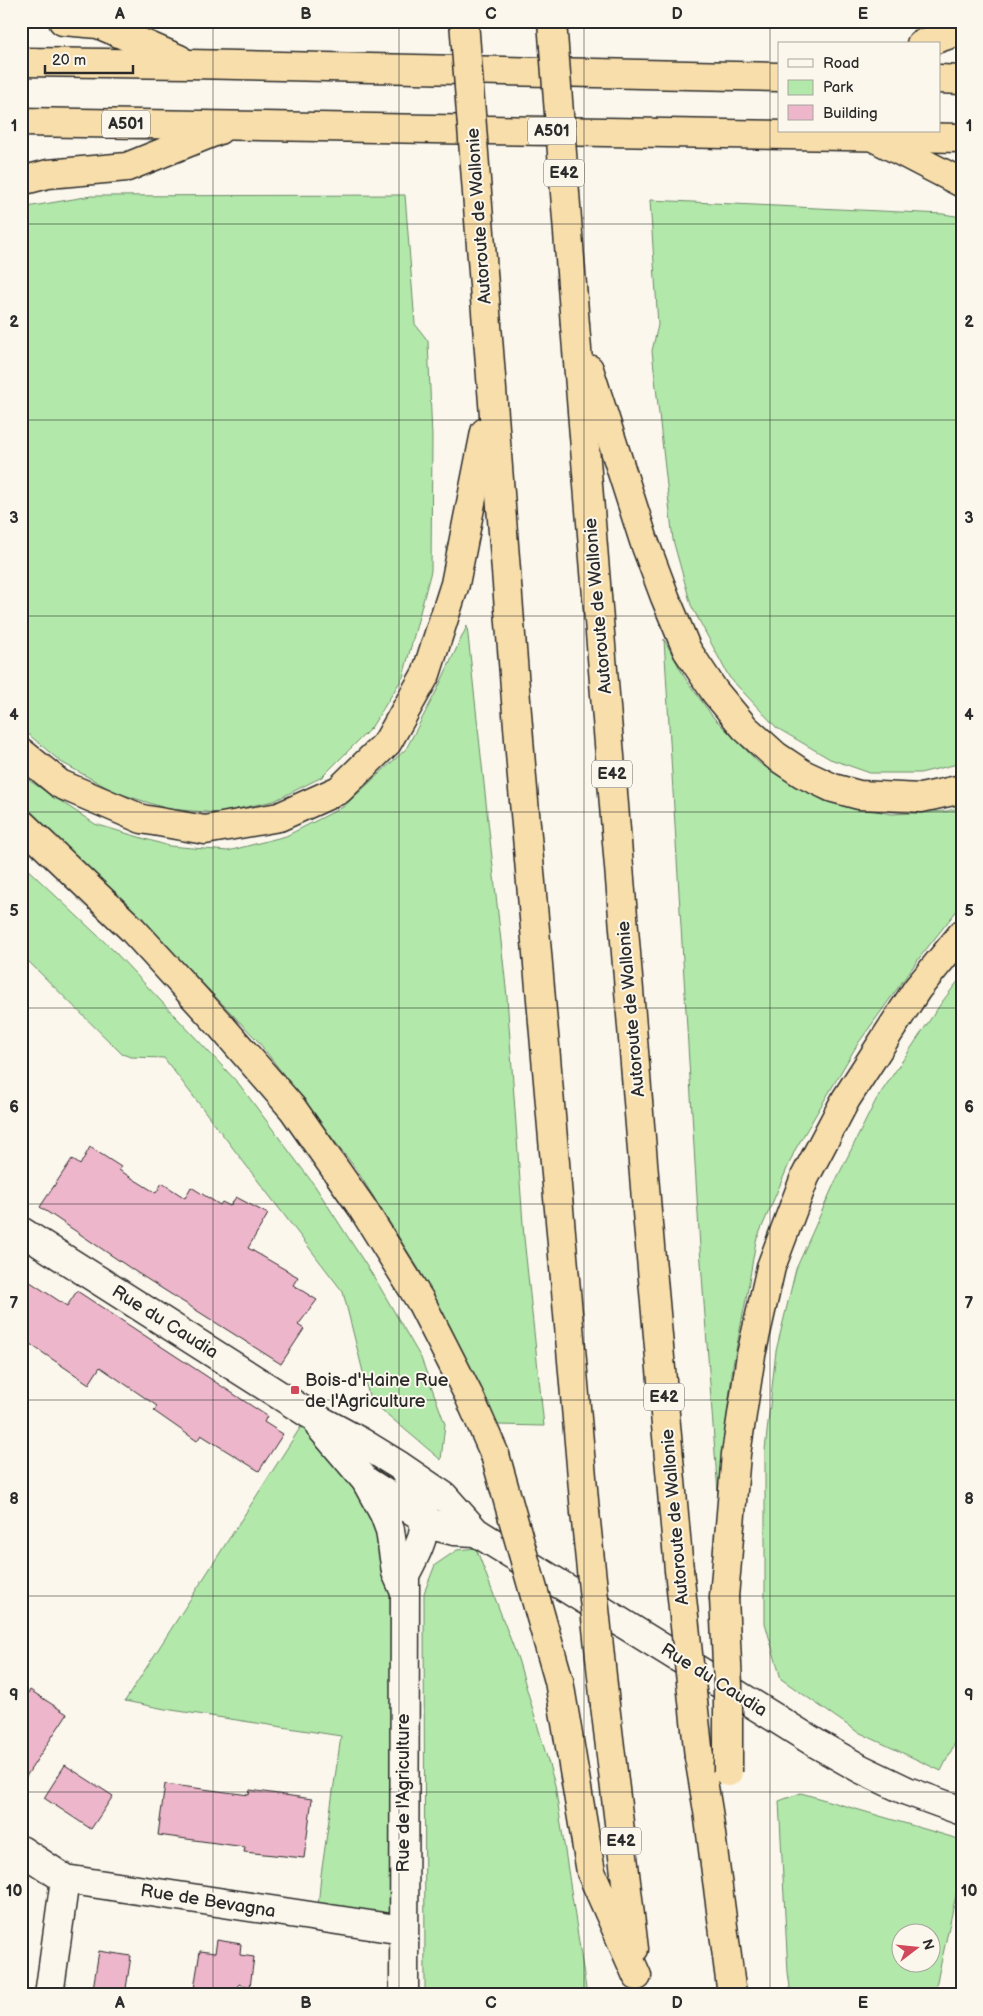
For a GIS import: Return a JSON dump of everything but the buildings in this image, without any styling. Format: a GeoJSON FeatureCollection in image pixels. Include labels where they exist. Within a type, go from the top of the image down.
{"type":"FeatureCollection","features":[{"type":"Feature","properties":{"kind":"highway"},"geometry":{"type":"LineString","coordinates":[[63,21],[98,24],[190,64]]}},
{"type":"Feature","properties":{"kind":"highway","name":"Autoroute de Wallonie"},"geometry":{"type":"LineString","coordinates":[[464,21],[492,399],[585,1512],[604,1705],[638,1986]]}},
{"type":"Feature","properties":{"kind":"highway","name":"Autoroute de Wallonie"},"geometry":{"type":"LineString","coordinates":[[552,21],[648,1224],[679,1570],[699,1757],[732,1995]]}},
{"type":"Feature","properties":{"kind":"highway"},"geometry":{"type":"LineString","coordinates":[[927,42],[962,30]]}},
{"type":"Feature","properties":{"kind":"highway"},"geometry":{"type":"LineString","coordinates":[[21,62],[778,77]]}},
{"type":"Feature","properties":{"kind":"highway"},"geometry":{"type":"LineString","coordinates":[[940,79],[962,80]]}},
{"type":"Feature","properties":{"kind":"highway","name":"A501"},"geometry":{"type":"LineString","coordinates":[[21,122],[962,138]]}},
{"type":"Feature","properties":{"kind":"highway"},"geometry":{"type":"LineString","coordinates":[[21,181],[48,174],[126,167],[231,125]]}},
{"type":"Feature","properties":{"kind":"highway"},"geometry":{"type":"LineString","coordinates":[[874,137],[962,183]]}},
{"type":"Feature","properties":{"kind":"highway"},"geometry":{"type":"LineString","coordinates":[[575,325],[644,541],[665,597],[687,650],[715,692],[733,714],[745,728],[776,756],[803,774],[833,788],[859,796],[921,798],[962,789]]}},
{"type":"Feature","properties":{"kind":"highway"},"geometry":{"type":"LineString","coordinates":[[21,752],[60,784],[142,820],[206,830],[278,817],[338,790],[387,744],[426,674],[455,584],[492,399]]}},
{"type":"Feature","properties":{"kind":"highway"},"geometry":{"type":"LineString","coordinates":[[21,823],[132,929],[221,1026],[293,1109],[361,1206],[421,1302],[469,1396],[495,1455],[559,1681],[591,1872],[638,1986]]}},
{"type":"Feature","properties":{"kind":"highway"},"geometry":{"type":"LineString","coordinates":[[708,1811],[728,1772],[728,1686],[724,1597],[736,1454],[751,1355],[771,1267],[805,1177],[846,1098],[917,989],[962,934]]}},
{"type":"Feature","properties":{"kind":"street","name":"Rue du Caudia"},"geometry":{"type":"LineString","coordinates":[[21,1231],[309,1414],[400,1466],[422,1503]]}},
{"type":"Feature","properties":{"kind":"street","name":"Rue du Caudia"},"geometry":{"type":"LineString","coordinates":[[309,1414],[366,1481],[422,1503],[465,1531],[861,1769],[907,1791],[962,1811]]}},
{"type":"Feature","properties":{"kind":"street","name":"Rue de l'Agriculture"},"geometry":{"type":"LineString","coordinates":[[366,1481],[384,1514],[390,1530],[396,1572],[404,1590]]}},
{"type":"Feature","properties":{"kind":"street","name":"Rue de l'Agriculture"},"geometry":{"type":"LineString","coordinates":[[390,1530],[396,1508],[422,1503],[424,1533],[405,1575],[404,1590],[404,1995]]}},
{"type":"Feature","properties":{"kind":"street","name":"Rue de l'Agriculture"},"geometry":{"type":"LineString","coordinates":[[412,1561],[424,1548],[437,1539],[465,1531]]}},
{"type":"Feature","properties":{"kind":"street","name":"Rue de Bevagna"},"geometry":{"type":"LineString","coordinates":[[21,1850],[65,1879],[403,1930]]}},
{"type":"Feature","properties":{"kind":"street"},"geometry":{"type":"LineString","coordinates":[[49,1995],[65,1879]]}},
{"type":"Feature","properties":{"kind":"green space"},"geometry":{"type":"Polygon","coordinates":[[[405,195],[415,324],[428,341],[432,437],[431,571],[403,677],[371,728],[322,777],[274,801],[219,813],[168,809],[115,792],[61,762],[21,728],[21,208],[91,196],[405,195]]]}},
{"type":"Feature","properties":{"kind":"green space"},"geometry":{"type":"Polygon","coordinates":[[[650,200],[943,214],[962,217],[962,763],[920,773],[870,773],[830,759],[777,728],[729,677],[691,605],[673,540],[652,351],[658,325],[650,200]]]}},
{"type":"Feature","properties":{"kind":"green space"},"geometry":{"type":"Polygon","coordinates":[[[467,626],[507,997],[524,1238],[544,1426],[497,1425],[420,1271],[356,1169],[257,1040],[164,943],[21,806],[21,775],[95,824],[169,846],[228,851],[286,836],[343,807],[406,749],[437,690],[467,626]]]}},
{"type":"Feature","properties":{"kind":"green space"},"geometry":{"type":"Polygon","coordinates":[[[664,639],[685,678],[713,717],[759,763],[824,801],[892,814],[947,811],[962,807],[962,904],[920,957],[857,1045],[795,1150],[756,1241],[733,1365],[718,1494],[700,1248],[664,639]]]}},
{"type":"Feature","properties":{"kind":"green space"},"geometry":{"type":"Polygon","coordinates":[[[21,863],[113,950],[239,1084],[315,1186],[377,1282],[421,1358],[445,1424],[441,1460],[370,1400],[343,1292],[164,1058],[131,1057],[122,1054],[21,954],[21,863]]]}},
{"type":"Feature","properties":{"kind":"green space"},"geometry":{"type":"Polygon","coordinates":[[[962,976],[962,1729],[941,1771],[856,1731],[781,1679],[765,1623],[765,1450],[776,1351],[796,1269],[834,1184],[876,1100],[942,1002],[962,976]]]}},
{"type":"Feature","properties":{"kind":"green space"},"geometry":{"type":"Polygon","coordinates":[[[309,1414],[390,1530],[403,1930],[317,1918],[321,1875],[341,1736],[125,1701],[309,1414]]]}},
{"type":"Feature","properties":{"kind":"green space"},"geometry":{"type":"Polygon","coordinates":[[[476,1548],[518,1659],[555,1785],[587,1995],[425,1995],[424,1593],[435,1565],[457,1550],[476,1548]]]}},
{"type":"Feature","properties":{"kind":"green space"},"geometry":{"type":"Polygon","coordinates":[[[801,1793],[962,1840],[962,1868],[940,1968],[940,1924],[890,1924],[890,1974],[939,1974],[934,1995],[791,1995],[788,1972],[779,1801],[801,1793]]]}},
{"type":"Feature","properties":{"kind":"place","name":"Bois-d'Haine Rue de l'Agriculture"},"geometry":{"type":"Point","coordinates":[295,1390]}}]}
